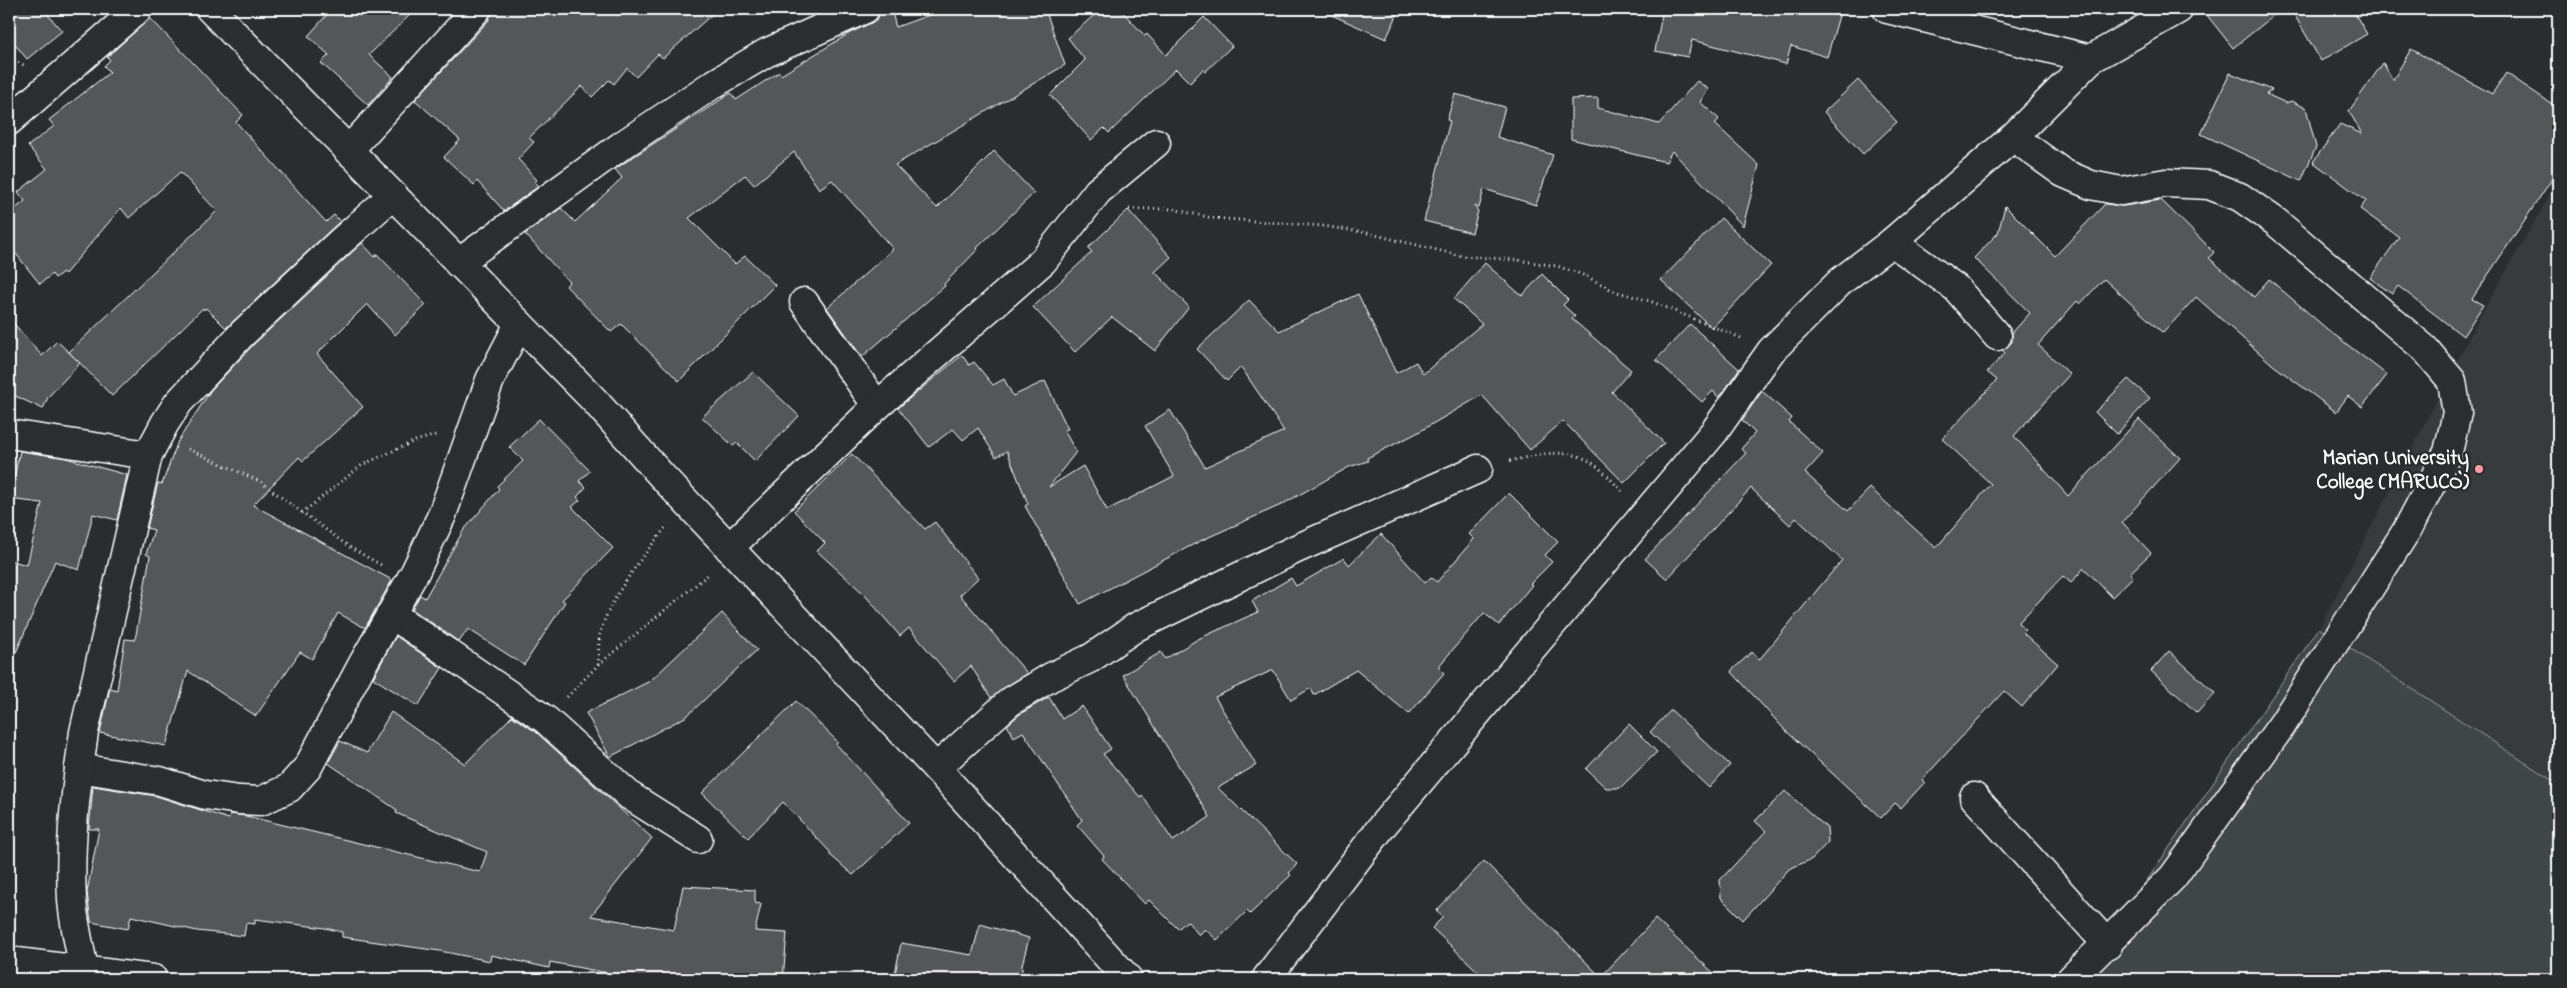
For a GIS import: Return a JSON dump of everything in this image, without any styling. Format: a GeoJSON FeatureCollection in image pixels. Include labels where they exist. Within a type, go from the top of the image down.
{"type":"FeatureCollection","features":[{"type":"Feature","properties":{"kind":"street"},"geometry":{"type":"LineString","coordinates":[[9,121],[138,9]]}},
{"type":"Feature","properties":{"kind":"street"},"geometry":{"type":"LineString","coordinates":[[210,9],[594,400],[686,502],[936,768],[1128,979]]}},
{"type":"Feature","properties":{"kind":"street"},"geometry":{"type":"LineString","coordinates":[[348,151],[477,9]]}},
{"type":"Feature","properties":{"kind":"street"},"geometry":{"type":"LineString","coordinates":[[458,263],[621,146],[712,85],[766,53],[866,9]]}},
{"type":"Feature","properties":{"kind":"street"},"geometry":{"type":"LineString","coordinates":[[1887,9],[2091,59]]}},
{"type":"Feature","properties":{"kind":"street"},"geometry":{"type":"LineString","coordinates":[[1959,26],[1981,9]]}},
{"type":"Feature","properties":{"kind":"street"},"geometry":{"type":"LineString","coordinates":[[1266,979],[1384,824],[1595,571],[1714,432],[1770,351],[1841,280],[1892,242],[2013,137],[2091,59],[2179,9]]}},
{"type":"Feature","properties":{"kind":"street"},"geometry":{"type":"LineString","coordinates":[[2013,137],[2063,173],[2091,185],[2121,191],[2166,183],[2209,185],[2240,197],[2276,222],[2425,350],[2452,381],[2457,413],[2448,452],[2407,530],[2282,725],[2174,877],[2108,945],[2071,979]]}},
{"type":"Feature","properties":{"kind":"street"},"geometry":{"type":"LineString","coordinates":[[733,551],[877,406],[1043,261],[1098,192],[1156,143]]}},
{"type":"Feature","properties":{"kind":"street"},"geometry":{"type":"LineString","coordinates":[[85,976],[72,902],[71,838],[79,768],[84,732],[153,446],[178,403],[242,334],[339,242],[394,195]]}},
{"type":"Feature","properties":{"kind":"street"},"geometry":{"type":"LineString","coordinates":[[1892,242],[1956,288],[1997,336]]}},
{"type":"Feature","properties":{"kind":"street"},"geometry":{"type":"LineString","coordinates":[[804,302],[877,406]]}},
{"type":"Feature","properties":{"kind":"street"},"geometry":{"type":"LineString","coordinates":[[79,768],[160,781],[205,795],[238,800],[261,801],[289,788],[308,767],[410,582],[442,515],[490,380],[519,324]]}},
{"type":"Feature","properties":{"kind":"street"},"geometry":{"type":"LineString","coordinates":[[9,434],[153,446]]}},
{"type":"Feature","properties":{"kind":"street"},"geometry":{"type":"LineString","coordinates":[[936,768],[1011,700],[1091,658],[1136,627],[1296,549],[1478,469]]}},
{"type":"Feature","properties":{"kind":"street"},"geometry":{"type":"LineString","coordinates":[[391,614],[546,720],[630,796],[698,839]]}},
{"type":"Feature","properties":{"kind":"street"},"geometry":{"type":"LineString","coordinates":[[1974,797],[2108,945]]}},
{"type":"Feature","properties":{"kind":"street"},"geometry":{"type":"LineString","coordinates":[[9,961],[85,976],[153,979]]}},
{"type":"Feature","properties":{"kind":"path"},"geometry":{"type":"LineString","coordinates":[[1086,207],[1173,209],[1212,218],[1323,226],[1367,233],[1462,256],[1518,260],[1556,266],[1586,276],[1614,291],[1650,301],[1707,323],[1770,351]]}},
{"type":"Feature","properties":{"kind":"path"},"geometry":{"type":"LineString","coordinates":[[302,513],[362,465],[415,441],[475,423]]}},
{"type":"Feature","properties":{"kind":"path"},"geometry":{"type":"LineString","coordinates":[[153,446],[259,481],[351,548],[410,582]]}},
{"type":"Feature","properties":{"kind":"path"},"geometry":{"type":"LineString","coordinates":[[1478,469],[1537,455],[1566,454],[1584,458],[1648,511]]}},
{"type":"Feature","properties":{"kind":"path"},"geometry":{"type":"LineString","coordinates":[[598,665],[600,634],[609,611],[651,546],[686,502]]}},
{"type":"Feature","properties":{"kind":"path"},"geometry":{"type":"LineString","coordinates":[[546,720],[598,665],[733,551]]}},
{"type":"Feature","properties":{"kind":"shaded area","name":"Marian University College (MARUCO)"},"geometry":{"type":"Polygon","coordinates":[[[2558,181],[2558,784],[2319,628],[2483,311],[2558,181]]]}},
{"type":"Feature","properties":{"kind":"shaded area"},"geometry":{"type":"Polygon","coordinates":[[[2319,628],[2558,784],[2558,979],[2091,979],[2141,889],[2319,628]]]}},
{"type":"Feature","properties":{"kind":"building"},"geometry":{"type":"Polygon","coordinates":[[[9,9],[43,9],[62,31],[27,59],[9,37],[9,9]]]}},
{"type":"Feature","properties":{"kind":"building"},"geometry":{"type":"Polygon","coordinates":[[[332,9],[416,9],[369,55],[393,77],[368,105],[321,63],[329,55],[308,36],[332,9]]]}},
{"type":"Feature","properties":{"kind":"building"},"geometry":{"type":"Polygon","coordinates":[[[492,9],[718,9],[663,58],[658,54],[636,77],[627,68],[614,84],[609,80],[592,97],[582,86],[529,138],[534,142],[518,159],[537,180],[535,182],[539,186],[504,211],[477,181],[474,185],[444,157],[460,140],[415,100],[489,20],[492,9]]]}},
{"type":"Feature","properties":{"kind":"building"},"geometry":{"type":"Polygon","coordinates":[[[880,9],[891,9],[896,27],[946,9],[1045,9],[1065,65],[895,165],[937,208],[994,151],[1034,193],[977,248],[944,284],[945,286],[862,357],[827,308],[893,249],[832,180],[819,189],[794,152],[754,185],[745,175],[689,218],[735,264],[745,256],[775,285],[679,381],[621,324],[611,332],[566,286],[569,282],[525,234],[561,208],[575,222],[622,178],[615,169],[731,93],[736,100],[779,72],[781,75],[850,33],[871,23],[878,18],[880,9]]]}},
{"type":"Feature","properties":{"kind":"building"},"geometry":{"type":"Polygon","coordinates":[[[1101,9],[1120,9],[1166,55],[1204,17],[1232,46],[1205,72],[1203,69],[1190,83],[1176,69],[1109,133],[1104,128],[1091,140],[1050,95],[1085,60],[1068,38],[1101,9]]]}},
{"type":"Feature","properties":{"kind":"building"},"geometry":{"type":"Polygon","coordinates":[[[1318,9],[1400,9],[1386,39],[1318,9]]]}},
{"type":"Feature","properties":{"kind":"building"},"geometry":{"type":"Polygon","coordinates":[[[1663,9],[1841,9],[1827,57],[1791,46],[1786,64],[1692,40],[1688,57],[1655,51],[1663,9]]]}},
{"type":"Feature","properties":{"kind":"building"},"geometry":{"type":"Polygon","coordinates":[[[2202,9],[2282,9],[2233,48],[2202,9]]]}},
{"type":"Feature","properties":{"kind":"building"},"geometry":{"type":"Polygon","coordinates":[[[2291,9],[2352,9],[2367,34],[2321,61],[2291,9]]]}},
{"type":"Feature","properties":{"kind":"building"},"geometry":{"type":"Polygon","coordinates":[[[150,18],[243,115],[236,122],[326,222],[334,215],[340,221],[226,328],[206,308],[204,310],[203,308],[112,396],[69,352],[217,211],[180,172],[129,218],[121,208],[65,274],[63,272],[55,278],[52,274],[40,284],[9,245],[9,214],[25,201],[18,192],[47,169],[28,146],[54,126],[49,120],[110,72],[104,66],[110,60],[107,57],[150,18]]]}},
{"type":"Feature","properties":{"kind":"building"},"geometry":{"type":"Polygon","coordinates":[[[2411,49],[2492,94],[2506,73],[2558,108],[2558,170],[2472,299],[2483,305],[2463,336],[2398,286],[2392,294],[2370,278],[2399,237],[2360,209],[2366,201],[2313,162],[2340,124],[2362,134],[2349,111],[2383,63],[2393,80],[2411,49]]]}},
{"type":"Feature","properties":{"kind":"building"},"geometry":{"type":"Polygon","coordinates":[[[2230,73],[2272,90],[2266,94],[2286,103],[2291,101],[2306,108],[2316,147],[2301,181],[2201,134],[2230,73]]]}},
{"type":"Feature","properties":{"kind":"building"},"geometry":{"type":"Polygon","coordinates":[[[1858,80],[1897,122],[1863,154],[1824,112],[1858,80]]]}},
{"type":"Feature","properties":{"kind":"building"},"geometry":{"type":"Polygon","coordinates":[[[1697,81],[1708,89],[1700,102],[1719,119],[1715,124],[1759,165],[1743,226],[1672,151],[1666,162],[1571,139],[1571,99],[1598,98],[1598,108],[1659,124],[1697,81]]]}},
{"type":"Feature","properties":{"kind":"building"},"geometry":{"type":"Polygon","coordinates":[[[1455,94],[1505,107],[1497,137],[1553,155],[1536,205],[1484,189],[1479,208],[1473,205],[1478,211],[1472,233],[1424,221],[1450,121],[1447,120],[1455,94]]]}},
{"type":"Feature","properties":{"kind":"building"},"geometry":{"type":"Polygon","coordinates":[[[2161,200],[2214,252],[2209,258],[2254,297],[2269,279],[2327,329],[2387,375],[2362,407],[2348,396],[2336,412],[2273,365],[2196,297],[2163,333],[2104,279],[2080,304],[2077,301],[2038,345],[2070,374],[2014,436],[2068,496],[2139,419],[2180,458],[2122,522],[2151,553],[2130,573],[2133,577],[2112,597],[2084,568],[2071,583],[2063,576],[2018,623],[2026,630],[2023,633],[2058,664],[2022,707],[2004,691],[1922,780],[1925,782],[1901,808],[1895,803],[1881,818],[1785,730],[1731,671],[1752,652],[1759,660],[1842,560],[1796,518],[1790,525],[1751,488],[1667,579],[1645,559],[1746,453],[1741,449],[1755,433],[1742,420],[1762,391],[1792,418],[1789,422],[1823,453],[1805,473],[1848,511],[1870,488],[1936,548],[1991,484],[1942,439],[1997,380],[1987,372],[2005,353],[2002,350],[2012,342],[2012,333],[2030,313],[1974,258],[1998,233],[2005,206],[2055,256],[2105,204],[2124,206],[2161,200]]]}},
{"type":"Feature","properties":{"kind":"building"},"geometry":{"type":"Polygon","coordinates":[[[1128,210],[1171,257],[1155,272],[1189,307],[1155,351],[1112,317],[1075,352],[1033,307],[1092,252],[1088,248],[1128,210]]]}},
{"type":"Feature","properties":{"kind":"building"},"geometry":{"type":"Polygon","coordinates":[[[1721,218],[1771,265],[1712,328],[1661,280],[1721,218]]]}},
{"type":"Feature","properties":{"kind":"building"},"geometry":{"type":"Polygon","coordinates":[[[362,243],[375,257],[377,254],[426,305],[395,335],[367,304],[317,354],[363,407],[303,461],[299,457],[253,505],[392,580],[365,628],[338,613],[312,659],[300,652],[256,716],[188,671],[166,746],[100,733],[110,688],[117,690],[125,639],[135,640],[150,556],[146,554],[154,530],[147,528],[158,483],[162,484],[178,441],[211,390],[253,345],[362,243]]]}},
{"type":"Feature","properties":{"kind":"building"},"geometry":{"type":"Polygon","coordinates":[[[1485,263],[1522,296],[1542,274],[1568,300],[1563,305],[1575,316],[1572,319],[1631,370],[1612,392],[1664,443],[1624,483],[1563,421],[1530,450],[1482,395],[1415,434],[1367,458],[1368,461],[1349,467],[1281,505],[1200,541],[1080,604],[1025,506],[1028,504],[1007,451],[996,457],[978,428],[963,440],[953,429],[929,447],[898,408],[962,355],[969,365],[974,362],[993,385],[1004,379],[1013,396],[1045,381],[1068,429],[1064,430],[1076,452],[1049,487],[1083,466],[1107,510],[1174,476],[1145,426],[1170,410],[1205,467],[1284,431],[1241,367],[1227,381],[1197,349],[1249,300],[1279,331],[1358,294],[1396,373],[1416,362],[1423,374],[1482,324],[1454,299],[1485,263]]]}},
{"type":"Feature","properties":{"kind":"building"},"geometry":{"type":"Polygon","coordinates":[[[9,318],[42,356],[57,341],[80,363],[48,397],[43,409],[9,393],[9,318]]]}},
{"type":"Feature","properties":{"kind":"building"},"geometry":{"type":"Polygon","coordinates":[[[1690,324],[1739,369],[1719,398],[1713,391],[1702,402],[1656,360],[1690,324]]]}},
{"type":"Feature","properties":{"kind":"building"},"geometry":{"type":"Polygon","coordinates":[[[753,372],[799,416],[755,461],[737,443],[733,446],[702,417],[753,372]]]}},
{"type":"Feature","properties":{"kind":"building"},"geometry":{"type":"Polygon","coordinates":[[[2128,379],[2150,398],[2117,434],[2095,412],[2128,379]]]}},
{"type":"Feature","properties":{"kind":"building"},"geometry":{"type":"Polygon","coordinates":[[[539,419],[590,471],[579,481],[586,487],[577,497],[580,500],[572,507],[613,548],[562,600],[565,602],[524,665],[468,629],[459,642],[412,609],[420,595],[425,598],[463,531],[499,489],[497,486],[523,461],[509,447],[539,419]]]}},
{"type":"Feature","properties":{"kind":"building"},"geometry":{"type":"Polygon","coordinates":[[[20,451],[66,458],[127,475],[117,520],[93,514],[79,570],[55,561],[9,669],[9,560],[27,565],[42,503],[9,499],[20,451]]]}},
{"type":"Feature","properties":{"kind":"building"},"geometry":{"type":"Polygon","coordinates":[[[852,454],[925,529],[935,522],[978,578],[960,595],[1027,673],[991,698],[971,666],[954,681],[909,628],[900,636],[864,594],[817,551],[825,543],[794,511],[852,454]]]}},
{"type":"Feature","properties":{"kind":"building"},"geometry":{"type":"Polygon","coordinates":[[[1509,493],[1558,542],[1545,555],[1552,562],[1530,584],[1532,585],[1499,625],[1484,613],[1438,667],[1444,673],[1409,714],[1356,670],[1314,695],[1311,688],[1291,700],[1273,670],[1215,697],[1256,765],[1218,788],[1297,864],[1289,873],[1291,875],[1250,914],[1247,911],[1217,940],[1205,929],[1199,935],[1187,921],[1178,929],[1149,900],[1145,904],[1102,859],[1104,856],[1077,825],[1082,820],[1023,732],[1014,737],[1007,725],[1020,714],[1049,697],[1062,719],[1082,706],[1111,749],[1103,754],[1140,797],[1142,795],[1173,841],[1210,817],[1123,675],[1161,652],[1165,659],[1198,639],[1258,612],[1252,601],[1291,578],[1296,586],[1344,558],[1349,565],[1381,534],[1425,583],[1431,577],[1437,582],[1474,539],[1469,534],[1509,493]]]}},
{"type":"Feature","properties":{"kind":"building"},"geometry":{"type":"Polygon","coordinates":[[[722,613],[757,650],[687,716],[610,757],[586,713],[650,681],[722,613]]]}},
{"type":"Feature","properties":{"kind":"building"},"geometry":{"type":"Polygon","coordinates":[[[396,636],[442,668],[418,706],[373,678],[396,636]]]}},
{"type":"Feature","properties":{"kind":"building"},"geometry":{"type":"Polygon","coordinates":[[[2169,651],[2215,693],[2197,713],[2151,671],[2169,651]]]}},
{"type":"Feature","properties":{"kind":"building"},"geometry":{"type":"Polygon","coordinates":[[[796,701],[838,742],[836,744],[909,823],[853,875],[829,854],[831,853],[783,802],[748,838],[702,793],[796,701]]]}},
{"type":"Feature","properties":{"kind":"building"},"geometry":{"type":"Polygon","coordinates":[[[1671,710],[1730,765],[1709,788],[1650,732],[1671,710]]]}},
{"type":"Feature","properties":{"kind":"building"},"geometry":{"type":"Polygon","coordinates":[[[391,712],[465,764],[512,716],[536,732],[652,838],[591,916],[674,930],[683,886],[755,890],[755,903],[761,904],[755,931],[787,933],[783,979],[638,979],[550,962],[549,968],[491,955],[490,961],[440,951],[342,937],[342,932],[325,928],[255,919],[255,924],[246,923],[244,936],[197,931],[131,916],[128,929],[91,922],[87,892],[99,829],[89,829],[93,786],[156,796],[229,819],[230,814],[246,816],[480,872],[487,852],[396,813],[397,810],[328,763],[340,741],[367,753],[391,712]]]}},
{"type":"Feature","properties":{"kind":"building"},"geometry":{"type":"Polygon","coordinates":[[[1629,724],[1657,752],[1620,788],[1606,788],[1586,769],[1629,724]]]}},
{"type":"Feature","properties":{"kind":"building"},"geometry":{"type":"Polygon","coordinates":[[[1785,791],[1827,828],[1828,842],[1812,859],[1789,869],[1743,920],[1721,898],[1720,880],[1766,831],[1755,821],[1785,791]]]}},
{"type":"Feature","properties":{"kind":"building"},"geometry":{"type":"Polygon","coordinates":[[[1484,861],[1601,977],[1655,919],[1720,979],[1486,979],[1432,928],[1443,917],[1436,911],[1484,861]]]}},
{"type":"Feature","properties":{"kind":"building"},"geometry":{"type":"Polygon","coordinates":[[[980,924],[1029,938],[1022,965],[1022,979],[894,979],[901,943],[972,955],[980,924]]]}},
{"type":"Feature","properties":{"kind":"place","name":"Marian University College (MARUCO)"},"geometry":{"type":"Point","coordinates":[2479,469]}}]}
